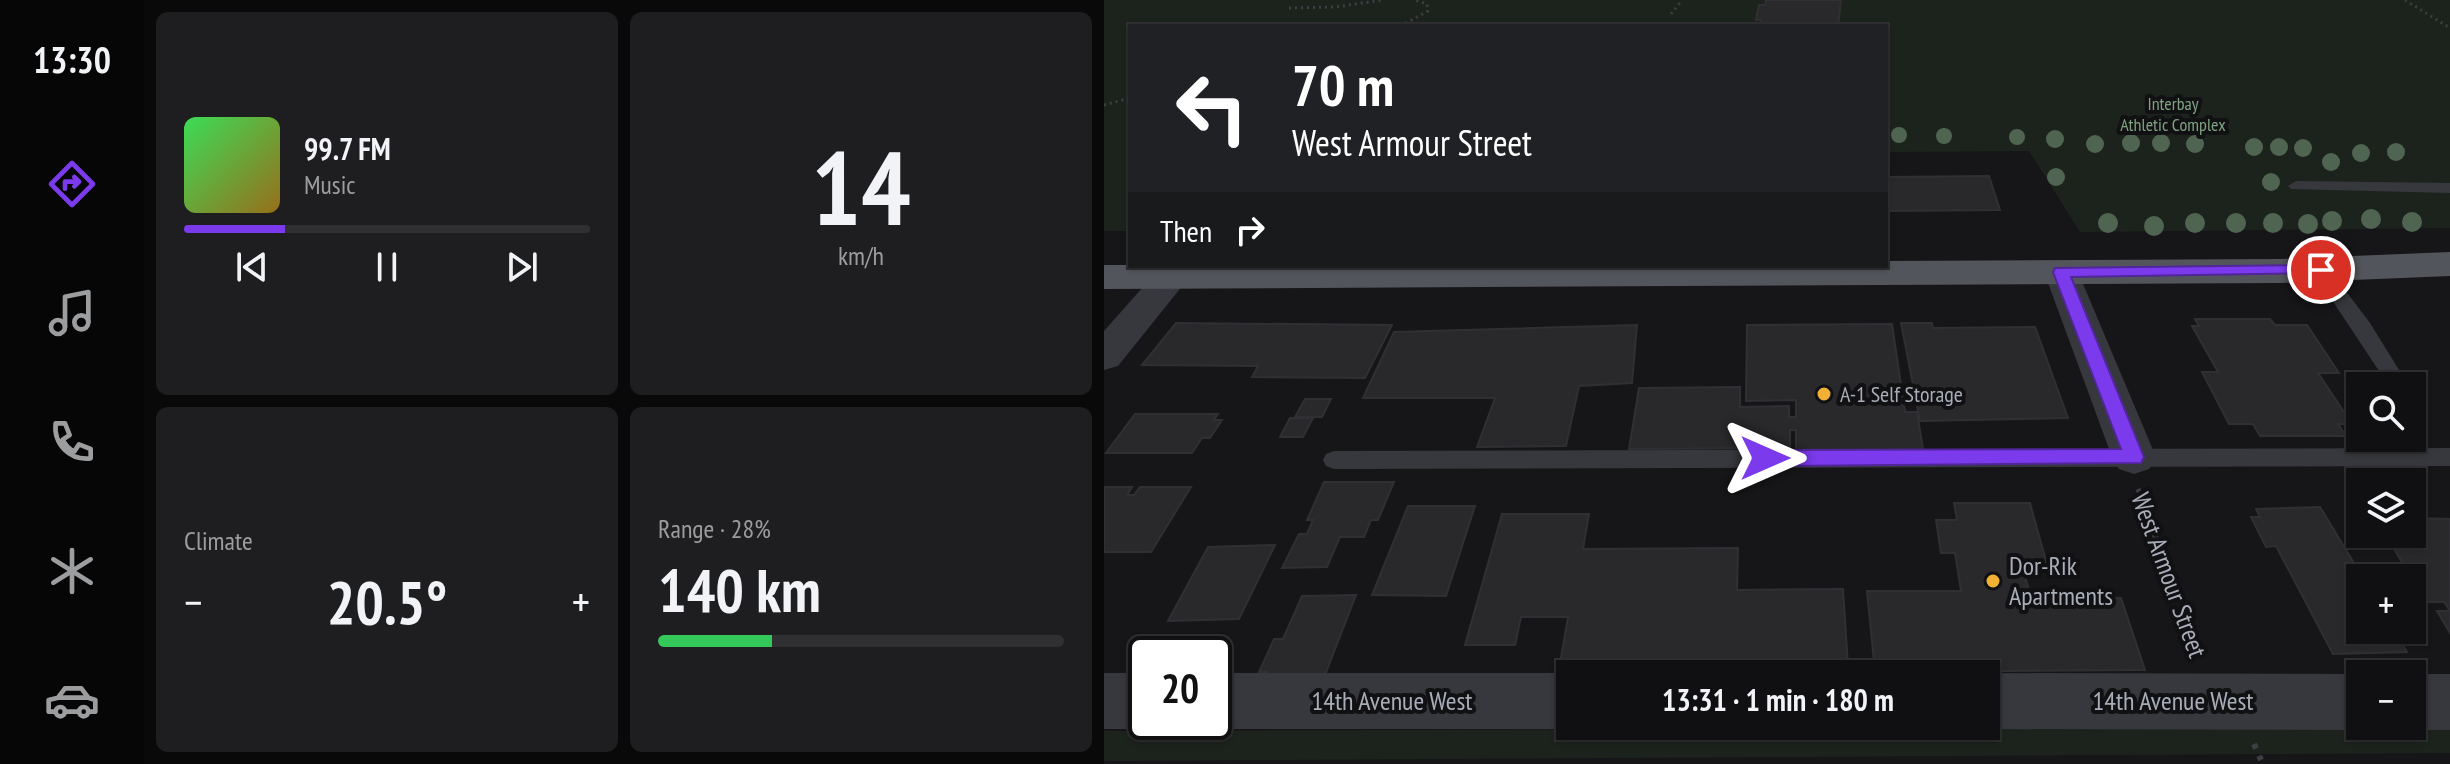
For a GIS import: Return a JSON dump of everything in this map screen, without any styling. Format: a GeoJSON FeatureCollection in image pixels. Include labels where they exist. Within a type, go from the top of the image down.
{"type":"FeatureCollection","features":[{"type":"Feature","properties":{"kind":"main road"},"geometry":{"type":"LineString","coordinates":[[1106,278],[2321,270],[2450,264]]}},
{"type":"Feature","properties":{"kind":"street"},"geometry":{"type":"LineString","coordinates":[[2061,272],[2136,471]]}},
{"type":"Feature","properties":{"kind":"street"},"geometry":{"type":"LineString","coordinates":[[1104,356],[1171,277]]}},
{"type":"Feature","properties":{"kind":"street"},"geometry":{"type":"LineString","coordinates":[[1104,701],[1128,701]]}},
{"type":"Feature","properties":{"kind":"street","name":"14th Avenue West"},"geometry":{"type":"LineString","coordinates":[[1232,701],[1556,701]]}},
{"type":"Feature","properties":{"kind":"street","name":"14th Avenue West"},"geometry":{"type":"LineString","coordinates":[[2000,701],[2346,702]]}},
{"type":"Feature","properties":{"kind":"street"},"geometry":{"type":"LineString","coordinates":[[2426,702],[2450,702]]}},
{"type":"Feature","properties":{"kind":"lane"},"geometry":{"type":"LineString","coordinates":[[2296,186],[2450,188]]}},
{"type":"Feature","properties":{"kind":"lane"},"geometry":{"type":"LineString","coordinates":[[2321,270],[2390,372]]}},
{"type":"Feature","properties":{"kind":"lane"},"geometry":{"type":"LineString","coordinates":[[1334,460],[2136,471],[2450,457]]}},
{"type":"Feature","properties":{"kind":"path"},"geometry":{"type":"LineString","coordinates":[[1289,8],[1336,7],[1383,0]]}},
{"type":"Feature","properties":{"kind":"path"},"geometry":{"type":"LineString","coordinates":[[1404,24],[1428,11],[1427,4],[1415,0]]}},
{"type":"Feature","properties":{"kind":"path"},"geometry":{"type":"LineString","coordinates":[[1671,14],[1682,0]]}},
{"type":"Feature","properties":{"kind":"path"},"geometry":{"type":"LineString","coordinates":[[2405,0],[2450,28]]}},
{"type":"Feature","properties":{"kind":"path"},"geometry":{"type":"LineString","coordinates":[[1104,105],[1128,99]]}},
{"type":"Feature","properties":{"kind":"path","name":"West Armour Street"},"geometry":{"type":"LineString","coordinates":[[2136,471],[2202,665]]}},
{"type":"Feature","properties":{"kind":"green space","name":"Interbay Athletic Complex"},"geometry":{"type":"Polygon","coordinates":[[[1104,0],[2450,0],[2450,228],[2080,232],[2029,151],[1888,152],[1888,24],[1128,24],[1128,231],[1104,231],[1104,0]]]}},
{"type":"Feature","properties":{"kind":"green space"},"geometry":{"type":"Polygon","coordinates":[[[2346,727],[2346,740],[2426,740],[2426,727],[2450,727],[2450,753],[1104,761],[1104,731],[1128,731],[1128,740],[1232,740],[1232,731],[1556,730],[1556,740],[2000,740],[2000,728],[2346,727]]]}},
{"type":"Feature","properties":{"kind":"building"},"geometry":{"type":"Polygon","coordinates":[[[1766,0],[1841,0],[1838,24],[1760,24],[1761,20],[1756,20],[1759,5],[1765,5],[1766,0]]]}},
{"type":"Feature","properties":{"kind":"building"},"geometry":{"type":"Polygon","coordinates":[[[1989,176],[2000,210],[1888,211],[1888,177],[1989,176]]]}},
{"type":"Feature","properties":{"kind":"building"},"geometry":{"type":"Polygon","coordinates":[[[2195,319],[2270,319],[2275,325],[2307,325],[2339,373],[2318,373],[2346,415],[2346,424],[2338,424],[2346,436],[2260,436],[2253,424],[2229,424],[2202,372],[2218,372],[2192,326],[2199,326],[2195,319]]]}},
{"type":"Feature","properties":{"kind":"building"},"geometry":{"type":"Polygon","coordinates":[[[1176,323],[1392,325],[1365,378],[1252,377],[1258,366],[1142,365],[1176,323]]]}},
{"type":"Feature","properties":{"kind":"building"},"geometry":{"type":"Polygon","coordinates":[[[1901,323],[1932,323],[1933,328],[2035,327],[2068,418],[1920,421],[1901,323]]]}},
{"type":"Feature","properties":{"kind":"building","name":"A-1 Self Storage"},"geometry":{"type":"Polygon","coordinates":[[[1892,324],[1905,412],[1917,412],[1924,455],[1796,455],[1796,430],[1790,430],[1790,448],[1629,449],[1639,388],[1740,387],[1740,407],[1789,406],[1789,417],[1796,417],[1796,400],[1746,401],[1747,325],[1892,324]]]}},
{"type":"Feature","properties":{"kind":"building"},"geometry":{"type":"Polygon","coordinates":[[[1637,325],[1632,383],[1579,386],[1566,446],[1477,447],[1495,398],[1363,398],[1394,332],[1637,325]]]}},
{"type":"Feature","properties":{"kind":"building"},"geometry":{"type":"Polygon","coordinates":[[[1305,399],[1331,399],[1322,417],[1295,417],[1305,399]]]}},
{"type":"Feature","properties":{"kind":"building"},"geometry":{"type":"Polygon","coordinates":[[[1135,414],[1218,414],[1214,420],[1222,420],[1210,438],[1202,438],[1192,453],[1106,453],[1135,414]]]}},
{"type":"Feature","properties":{"kind":"building"},"geometry":{"type":"Polygon","coordinates":[[[1290,418],[1313,418],[1303,437],[1280,437],[1290,418]]]}},
{"type":"Feature","properties":{"kind":"building"},"geometry":{"type":"Polygon","coordinates":[[[1324,482],[1394,482],[1378,520],[1371,520],[1364,537],[1340,537],[1327,567],[1282,568],[1299,534],[1307,534],[1313,520],[1307,520],[1324,482]]]}},
{"type":"Feature","properties":{"kind":"building"},"geometry":{"type":"Polygon","coordinates":[[[1104,487],[1132,487],[1127,495],[1134,495],[1140,487],[1191,487],[1151,552],[1104,552],[1104,487]]]}},
{"type":"Feature","properties":{"kind":"building","name":"Dor-Rik Apartments"},"geometry":{"type":"Polygon","coordinates":[[[1954,503],[2030,503],[2049,572],[2024,572],[2031,599],[2121,598],[2145,670],[2000,671],[2000,660],[1874,660],[1867,591],[1961,591],[1955,553],[1941,553],[1936,520],[1957,520],[1954,503]]]}},
{"type":"Feature","properties":{"kind":"building"},"geometry":{"type":"Polygon","coordinates":[[[1408,506],[1475,506],[1446,596],[1372,595],[1408,506]]]}},
{"type":"Feature","properties":{"kind":"building"},"geometry":{"type":"Polygon","coordinates":[[[2320,507],[2355,564],[2346,564],[2346,644],[2402,644],[2407,652],[2333,654],[2276,546],[2266,547],[2251,517],[2260,517],[2256,509],[2320,507]]]}},
{"type":"Feature","properties":{"kind":"building"},"geometry":{"type":"Polygon","coordinates":[[[1502,514],[1589,514],[1583,549],[1738,548],[1737,590],[1843,589],[1848,660],[1561,660],[1568,617],[1521,617],[1515,645],[1465,645],[1502,514]]]}},
{"type":"Feature","properties":{"kind":"building"},"geometry":{"type":"Polygon","coordinates":[[[2426,518],[2450,519],[2450,611],[2444,602],[2426,602],[2426,564],[2403,564],[2393,548],[2426,548],[2426,518]]]}},
{"type":"Feature","properties":{"kind":"building"},"geometry":{"type":"Polygon","coordinates":[[[1275,545],[1239,619],[1168,621],[1208,547],[1275,545]]]}},
{"type":"Feature","properties":{"kind":"building"},"geometry":{"type":"Polygon","coordinates":[[[1356,595],[1325,675],[1266,675],[1267,672],[1259,672],[1274,639],[1283,639],[1302,596],[1356,595]]]}},
{"type":"Feature","properties":{"kind":"building"},"geometry":{"type":"Polygon","coordinates":[[[2437,611],[2450,611],[2450,633],[2437,611]]]}},
{"type":"Feature","properties":{"kind":"place","name":"A-1 Self Storage"},"geometry":{"type":"Point","coordinates":[1824,394]}},
{"type":"Feature","properties":{"kind":"place","name":"Dor-Rik Apartments"},"geometry":{"type":"Point","coordinates":[1993,581]}},
{"type":"Feature","properties":{"kind":"route"},"geometry":{"type":"LineString","coordinates":[[1765,458],[2134,457],[2061,272],[2321,270]]}}]}
